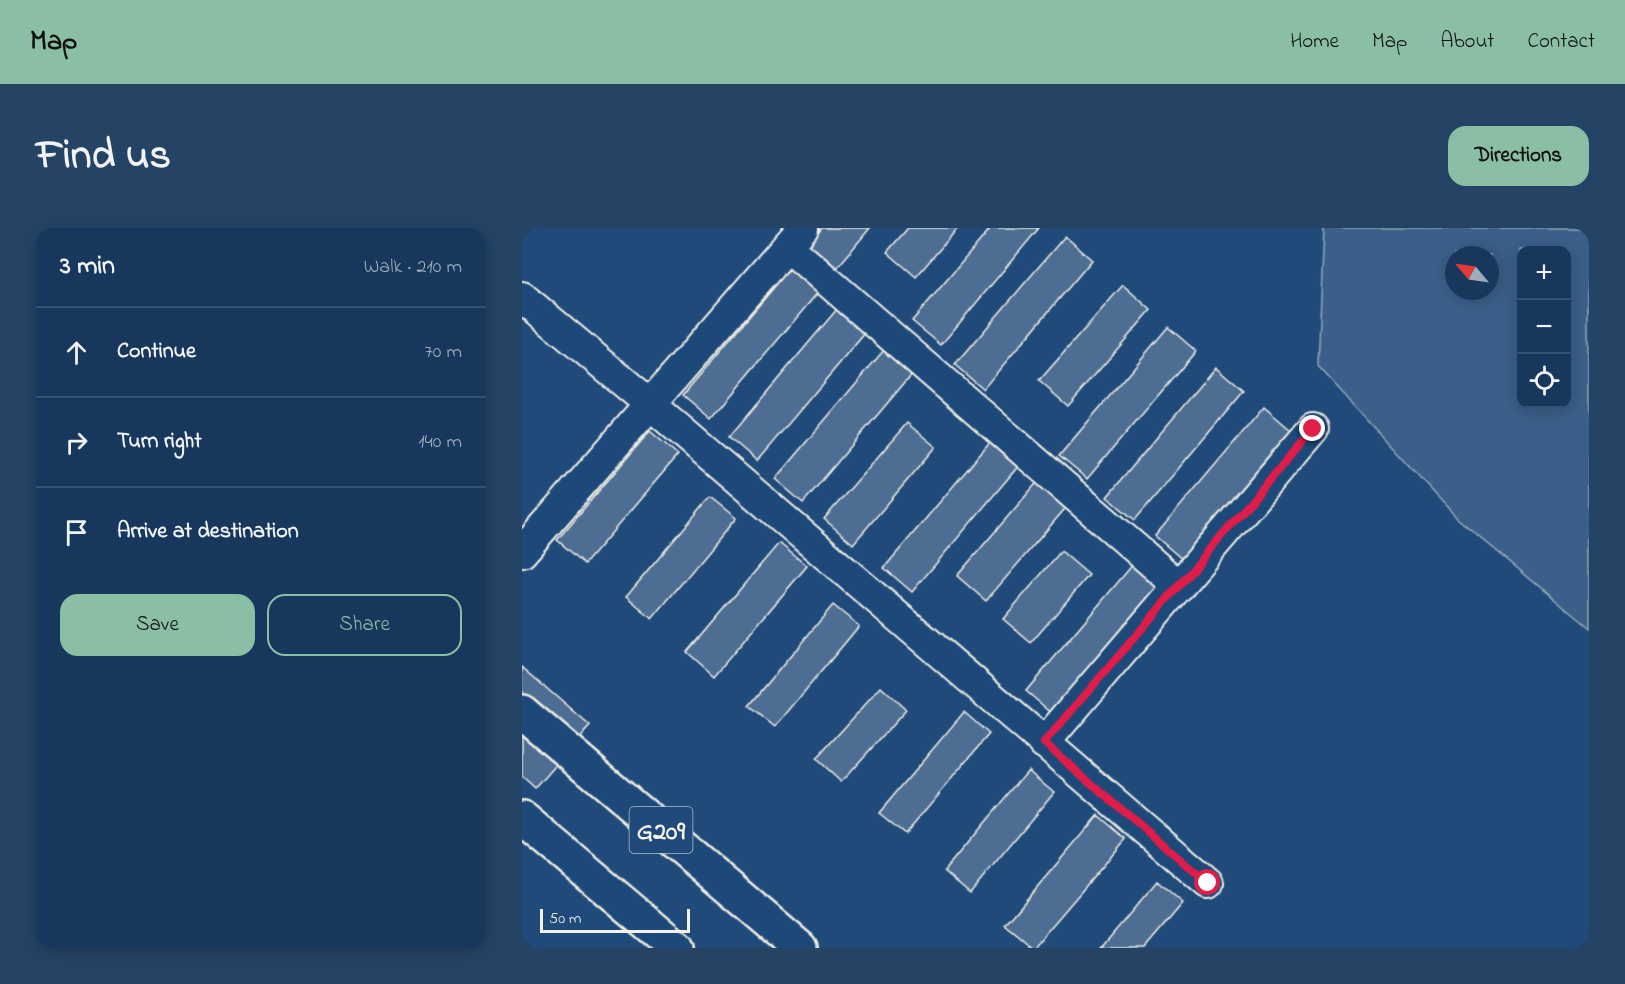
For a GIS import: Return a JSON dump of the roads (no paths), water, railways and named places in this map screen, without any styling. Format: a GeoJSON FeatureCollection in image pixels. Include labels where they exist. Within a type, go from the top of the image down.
{"type":"FeatureCollection","features":[{"type":"Feature","properties":{"kind":"highway","name":"G209"},"geometry":{"type":"LineString","coordinates":[[522,712],[800,948]]}},
{"type":"Feature","properties":{"kind":"highway"},"geometry":{"type":"LineString","coordinates":[[522,818],[676,948]]}},
{"type":"Feature","properties":{"kind":"street"},"geometry":{"type":"LineString","coordinates":[[522,552],[795,237],[1179,586]]}},
{"type":"Feature","properties":{"kind":"street"},"geometry":{"type":"LineString","coordinates":[[522,297],[1208,883]]}},
{"type":"Feature","properties":{"kind":"street"},"geometry":{"type":"LineString","coordinates":[[1044,743],[1313,429]]}}]}
